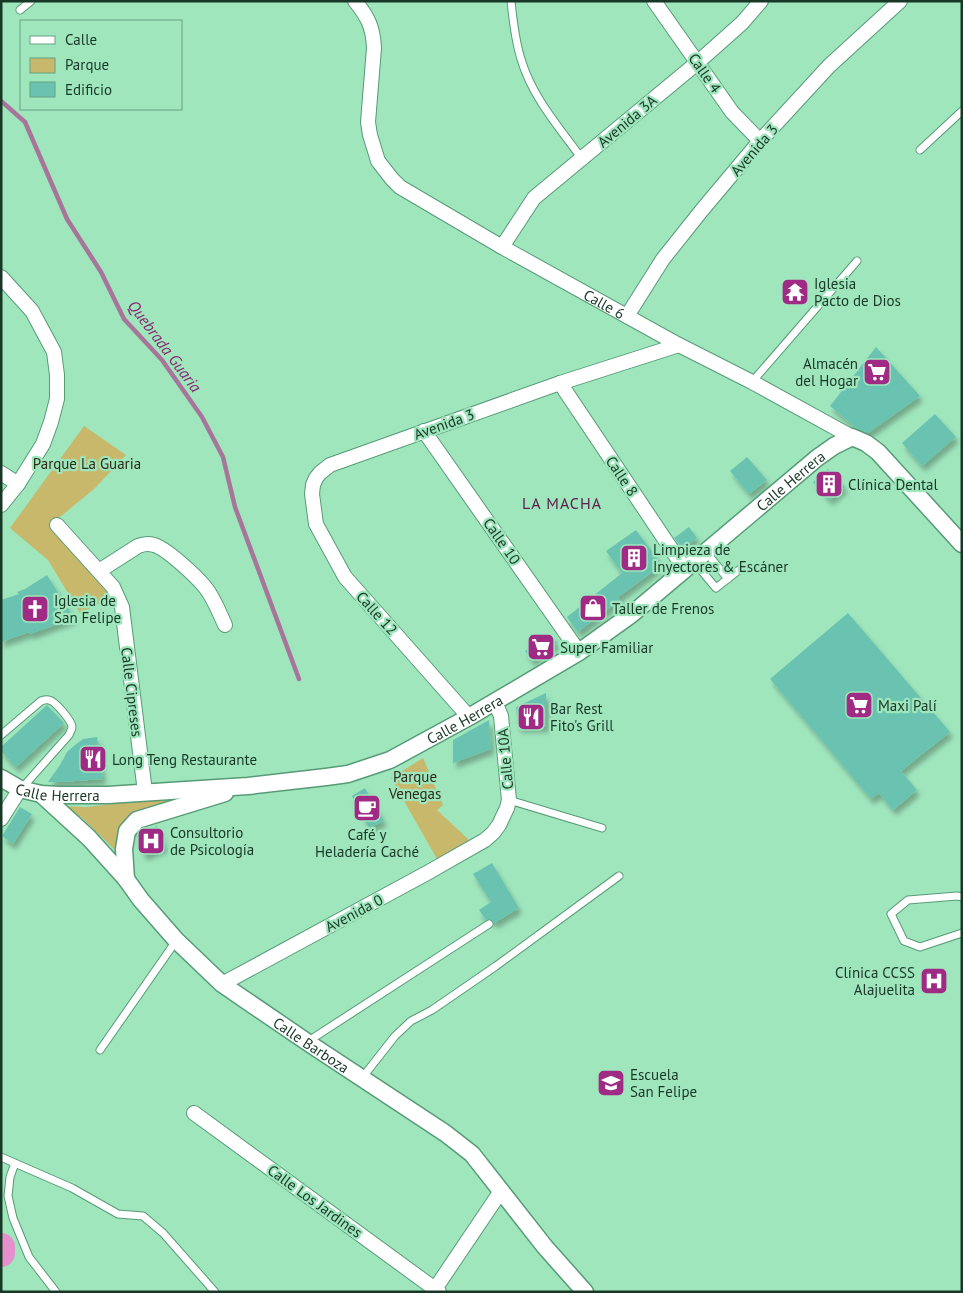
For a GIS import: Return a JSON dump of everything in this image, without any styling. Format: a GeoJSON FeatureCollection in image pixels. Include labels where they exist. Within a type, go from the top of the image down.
{"type":"FeatureCollection","features":[{"type":"Feature","properties":{"kind":"street","name":"Calle 6"},"geometry":{"type":"LineString","coordinates":[[355,1],[365,14],[372,30],[374,48],[368,122],[370,135],[378,161],[400,187],[502,247],[627,316],[752,382],[852,438],[866,443],[878,452],[962,544]]}},
{"type":"Feature","properties":{"kind":"street","name":"Calle 4"},"geometry":{"type":"LineString","coordinates":[[654,1],[732,112],[760,141]]}},
{"type":"Feature","properties":{"kind":"street","name":"Avenida 3A"},"geometry":{"type":"LineString","coordinates":[[502,247],[534,198],[697,63],[742,23],[761,1]]}},
{"type":"Feature","properties":{"kind":"street","name":"Avenida 3"},"geometry":{"type":"LineString","coordinates":[[627,316],[663,259],[760,141],[829,66],[900,1]]}},
{"type":"Feature","properties":{"kind":"street"},"geometry":{"type":"LineString","coordinates":[[1,277],[32,311],[54,352],[57,375],[57,399],[43,444],[18,484],[1,505]]}},
{"type":"Feature","properties":{"kind":"street","name":"Avenida 3"},"geometry":{"type":"LineString","coordinates":[[312,494],[316,478],[324,468],[330,465],[560,383],[679,344]]}},
{"type":"Feature","properties":{"kind":"street","name":"Calle 8"},"geometry":{"type":"LineString","coordinates":[[560,383],[694,560]]}},
{"type":"Feature","properties":{"kind":"street","name":"Calle 10"},"geometry":{"type":"LineString","coordinates":[[424,431],[579,652]]}},
{"type":"Feature","properties":{"kind":"street","name":"Calle Herrera"},"geometry":{"type":"LineString","coordinates":[[1,778],[20,790],[41,794],[108,795],[248,786],[326,777],[348,774],[390,760],[469,717],[579,652],[632,614],[817,458],[834,446],[852,438]]}},
{"type":"Feature","properties":{"kind":"street"},"geometry":{"type":"LineString","coordinates":[[1,473],[18,484]]}},
{"type":"Feature","properties":{"kind":"street","name":"Calle 12"},"geometry":{"type":"LineString","coordinates":[[312,494],[316,524],[345,577],[469,717]]}},
{"type":"Feature","properties":{"kind":"street","name":"Calle Cipreses"},"geometry":{"type":"LineString","coordinates":[[56,524],[113,586],[122,607],[145,792]]}},
{"type":"Feature","properties":{"kind":"street"},"geometry":{"type":"LineString","coordinates":[[99,571],[138,546],[144,544],[156,545],[183,565],[205,588],[216,605],[225,625]]}},
{"type":"Feature","properties":{"kind":"street","name":"Calle 10A"},"geometry":{"type":"LineString","coordinates":[[485,840],[499,825],[509,800],[501,716],[495,702]]}},
{"type":"Feature","properties":{"kind":"street"},"geometry":{"type":"LineString","coordinates":[[126,880],[124,848],[128,831],[137,820],[248,786]]}},
{"type":"Feature","properties":{"kind":"street"},"geometry":{"type":"LineString","coordinates":[[1,819],[20,790]]}},
{"type":"Feature","properties":{"kind":"street","name":"Calle Barboza"},"geometry":{"type":"LineString","coordinates":[[41,794],[89,838],[176,940],[222,984],[472,1154],[545,1247],[585,1292]]}},
{"type":"Feature","properties":{"kind":"street","name":"Avenida 0"},"geometry":{"type":"LineString","coordinates":[[222,984],[485,840]]}},
{"type":"Feature","properties":{"kind":"street","name":"Calle Los Jardines"},"geometry":{"type":"LineString","coordinates":[[194,1113],[436,1291]]}},
{"type":"Feature","properties":{"kind":"street"},"geometry":{"type":"LineString","coordinates":[[436,1291],[501,1191]]}},
{"type":"Feature","properties":{"kind":"lane"},"geometry":{"type":"LineString","coordinates":[[20,10],[31,1]]}},
{"type":"Feature","properties":{"kind":"lane"},"geometry":{"type":"LineString","coordinates":[[511,1],[521,60],[530,83],[541,104],[582,159]]}},
{"type":"Feature","properties":{"kind":"lane"},"geometry":{"type":"LineString","coordinates":[[920,150],[962,111]]}},
{"type":"Feature","properties":{"kind":"lane"},"geometry":{"type":"LineString","coordinates":[[752,382],[858,261]]}},
{"type":"Feature","properties":{"kind":"lane"},"geometry":{"type":"LineString","coordinates":[[694,560],[728,578]]}},
{"type":"Feature","properties":{"kind":"lane"},"geometry":{"type":"LineString","coordinates":[[694,560],[716,588],[744,566]]}},
{"type":"Feature","properties":{"kind":"lane"},"geometry":{"type":"LineString","coordinates":[[1,735],[41,701],[46,700],[54,702],[72,725],[69,734],[20,790]]}},
{"type":"Feature","properties":{"kind":"lane"},"geometry":{"type":"LineString","coordinates":[[509,800],[602,828]]}},
{"type":"Feature","properties":{"kind":"lane"},"geometry":{"type":"LineString","coordinates":[[362,1078],[395,1036],[411,1021],[432,1010],[496,966],[619,876]]}},
{"type":"Feature","properties":{"kind":"lane"},"geometry":{"type":"LineString","coordinates":[[962,897],[908,900],[891,914],[904,942],[920,946],[962,933]]}},
{"type":"Feature","properties":{"kind":"lane"},"geometry":{"type":"LineString","coordinates":[[307,1042],[489,924]]}},
{"type":"Feature","properties":{"kind":"lane"},"geometry":{"type":"LineString","coordinates":[[100,1050],[176,940]]}},
{"type":"Feature","properties":{"kind":"lane"},"geometry":{"type":"LineString","coordinates":[[1,1157],[72,1188],[118,1214],[143,1216],[163,1233],[215,1292]]}},
{"type":"Feature","properties":{"kind":"lane"},"geometry":{"type":"LineString","coordinates":[[15,1163],[10,1178],[8,1196],[13,1218],[30,1256],[56,1292]]}},
{"type":"Feature","properties":{"kind":"green space","name":"Parque La Guaria"},"geometry":{"type":"Polygon","coordinates":[[[84,426],[126,455],[94,489],[49,526],[113,597],[80,613],[48,560],[10,528],[84,426]]]}},
{"type":"Feature","properties":{"kind":"green space","name":"Parque Venegas"},"geometry":{"type":"Polygon","coordinates":[[[423,758],[443,805],[437,810],[469,840],[437,859],[391,778],[423,758]]]}},
{"type":"Feature","properties":{"kind":"green space"},"geometry":{"type":"Polygon","coordinates":[[[219,792],[136,815],[117,852],[81,817],[61,806],[86,807],[219,792]]]}},
{"type":"Feature","properties":{"kind":"building","name":"Almacén del Hogar"},"geometry":{"type":"Polygon","coordinates":[[[876,347],[920,396],[868,433],[856,428],[830,406],[876,347]]]}},
{"type":"Feature","properties":{"kind":"building"},"geometry":{"type":"Polygon","coordinates":[[[935,414],[956,437],[922,466],[902,443],[935,414]]]}},
{"type":"Feature","properties":{"kind":"building"},"geometry":{"type":"Polygon","coordinates":[[[747,457],[767,480],[749,494],[730,471],[747,457]]]}},
{"type":"Feature","properties":{"kind":"building","name":"Clínica Dental"},"geometry":{"type":"Polygon","coordinates":[[[828,469],[845,487],[830,500],[813,482],[828,469]]]}},
{"type":"Feature","properties":{"kind":"building"},"geometry":{"type":"Polygon","coordinates":[[[689,527],[697,538],[683,549],[674,538],[689,527]]]}},
{"type":"Feature","properties":{"kind":"building"},"geometry":{"type":"Polygon","coordinates":[[[636,530],[662,565],[618,597],[620,600],[578,632],[567,617],[622,573],[606,551],[636,530]]]}},
{"type":"Feature","properties":{"kind":"building","name":"Iglesia de San Felipe"},"geometry":{"type":"Polygon","coordinates":[[[47,575],[74,618],[1,642],[1,600],[19,594],[17,592],[47,575]]]}},
{"type":"Feature","properties":{"kind":"building","name":"Maxi Palí"},"geometry":{"type":"Polygon","coordinates":[[[848,613],[950,732],[901,771],[917,790],[893,810],[879,793],[871,799],[770,679],[848,613]]]}},
{"type":"Feature","properties":{"kind":"building","name":"Super Familiar"},"geometry":{"type":"Polygon","coordinates":[[[550,634],[557,643],[532,661],[525,651],[550,634]]]}},
{"type":"Feature","properties":{"kind":"building","name":"Bar Rest Fito's Grill"},"geometry":{"type":"Polygon","coordinates":[[[546,693],[546,727],[518,727],[516,707],[546,693]]]}},
{"type":"Feature","properties":{"kind":"building"},"geometry":{"type":"Polygon","coordinates":[[[47,705],[64,723],[16,767],[1,751],[1,747],[47,705]]]}},
{"type":"Feature","properties":{"kind":"building"},"geometry":{"type":"Polygon","coordinates":[[[489,720],[491,749],[453,763],[453,740],[489,720]]]}},
{"type":"Feature","properties":{"kind":"building"},"geometry":{"type":"Polygon","coordinates":[[[97,737],[103,779],[48,782],[67,752],[83,739],[97,737]]]}},
{"type":"Feature","properties":{"kind":"building","name":"Café y Heladería Caché"},"geometry":{"type":"Polygon","coordinates":[[[365,788],[384,821],[369,828],[352,796],[365,788]]]}},
{"type":"Feature","properties":{"kind":"building"},"geometry":{"type":"Polygon","coordinates":[[[20,807],[32,814],[13,844],[2,836],[20,807]]]}},
{"type":"Feature","properties":{"kind":"building","name":"Consultorio de Psicología"},"geometry":{"type":"Polygon","coordinates":[[[157,826],[165,847],[144,855],[136,835],[157,826]]]}},
{"type":"Feature","properties":{"kind":"building"},"geometry":{"type":"Polygon","coordinates":[[[492,863],[519,908],[494,923],[491,919],[486,920],[479,910],[491,902],[473,874],[492,863]]]}},
{"type":"Feature","properties":{"kind":"waterway","name":"Quebrada Guaria"},"geometry":{"type":"LineString","coordinates":[[1,101],[25,122],[67,219],[101,272],[124,319],[162,360],[202,417],[223,457],[235,507],[299,679]]}},
{"type":"Feature","properties":{"kind":"waterway"},"geometry":{"type":"LineString","coordinates":[[1,1247],[1,1253]]}},
{"type":"Feature","properties":{"kind":"place","name":"Iglesia Pacto de Dios"},"geometry":{"type":"Point","coordinates":[795,292]}},
{"type":"Feature","properties":{"kind":"place","name":"Almacén del Hogar"},"geometry":{"type":"Point","coordinates":[877,372]}},
{"type":"Feature","properties":{"kind":"place","name":"Clínica Dental"},"geometry":{"type":"Point","coordinates":[829,484]}},
{"type":"Feature","properties":{"kind":"place","name":"Limpieza de Inyectores & Escáner"},"geometry":{"type":"Point","coordinates":[634,558]}},
{"type":"Feature","properties":{"kind":"place","name":"Taller de Frenos"},"geometry":{"type":"Point","coordinates":[593,608]}},
{"type":"Feature","properties":{"kind":"place","name":"Iglesia de San Felipe"},"geometry":{"type":"Point","coordinates":[35,609]}},
{"type":"Feature","properties":{"kind":"place","name":"Super Familiar"},"geometry":{"type":"Point","coordinates":[541,647]}},
{"type":"Feature","properties":{"kind":"place","name":"Maxi Palí"},"geometry":{"type":"Point","coordinates":[859,705]}},
{"type":"Feature","properties":{"kind":"place","name":"Bar Rest Fito's Grill"},"geometry":{"type":"Point","coordinates":[531,717]}},
{"type":"Feature","properties":{"kind":"place","name":"Long Teng Restaurante"},"geometry":{"type":"Point","coordinates":[93,759]}},
{"type":"Feature","properties":{"kind":"place","name":"Café y Heladería Caché"},"geometry":{"type":"Point","coordinates":[367,808]}},
{"type":"Feature","properties":{"kind":"place","name":"Consultorio de Psicología"},"geometry":{"type":"Point","coordinates":[151,841]}},
{"type":"Feature","properties":{"kind":"place","name":"Clínica CCSS Alajuelita"},"geometry":{"type":"Point","coordinates":[934,981]}},
{"type":"Feature","properties":{"kind":"place","name":"Escuela San Felipe"},"geometry":{"type":"Point","coordinates":[611,1083]}},
{"type":"Feature","properties":{"kind":"district","name":"LA MACHA"},"geometry":{"type":"Point","coordinates":[562,503]}}]}
